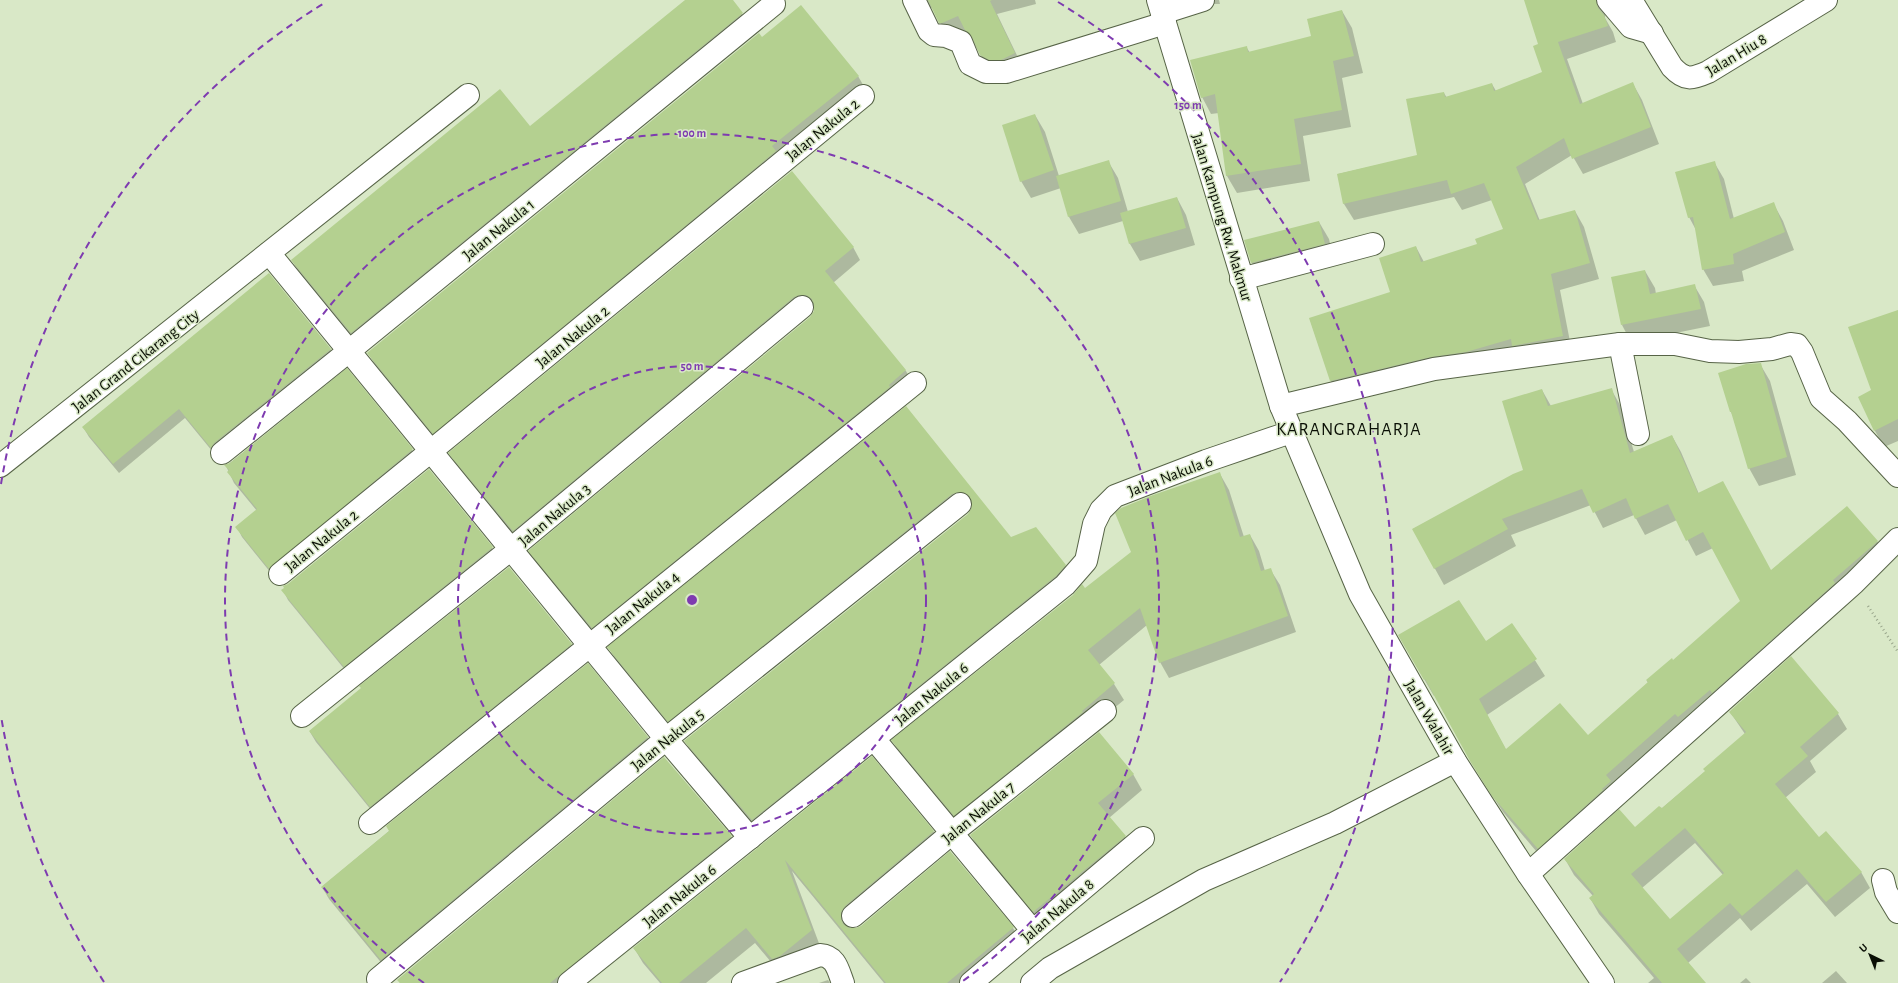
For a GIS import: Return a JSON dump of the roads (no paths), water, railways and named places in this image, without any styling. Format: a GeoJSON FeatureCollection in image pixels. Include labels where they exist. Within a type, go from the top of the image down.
{"type":"FeatureCollection","features":[{"type":"Feature","properties":{"kind":"street"},"geometry":{"type":"LineString","coordinates":[[914,0],[929,31],[934,35],[946,36],[961,42],[970,64],[986,72],[1006,72],[1162,12],[1203,0]]}},
{"type":"Feature","properties":{"kind":"street"},"geometry":{"type":"LineString","coordinates":[[1608,0],[1631,27],[1652,33]]}},
{"type":"Feature","properties":{"kind":"street","name":"Jalan Hiu 8"},"geometry":{"type":"LineString","coordinates":[[1631,0],[1672,67],[1680,76],[1693,79],[1708,72],[1826,0]]}},
{"type":"Feature","properties":{"kind":"street","name":"Jalan Nakula 1"},"geometry":{"type":"LineString","coordinates":[[222,453],[774,4]]}},
{"type":"Feature","properties":{"kind":"street","name":"Jalan Kampung Rw. Makmur"},"geometry":{"type":"LineString","coordinates":[[1162,12],[1241,279],[1281,406],[1291,432]]}},
{"type":"Feature","properties":{"kind":"street","name":"Jalan Grand Cikarang City"},"geometry":{"type":"LineString","coordinates":[[0,466],[468,95]]}},
{"type":"Feature","properties":{"kind":"street","name":"Jalan Nakula 2"},"geometry":{"type":"LineString","coordinates":[[280,574],[432,451],[863,96]]}},
{"type":"Feature","properties":{"kind":"street"},"geometry":{"type":"LineString","coordinates":[[1241,279],[1373,244]]}},
{"type":"Feature","properties":{"kind":"street"},"geometry":{"type":"LineString","coordinates":[[269,253],[666,739],[750,838]]}},
{"type":"Feature","properties":{"kind":"street","name":"Jalan Nakula 3"},"geometry":{"type":"LineString","coordinates":[[302,716],[512,549],[802,307]]}},
{"type":"Feature","properties":{"kind":"street"},"geometry":{"type":"LineString","coordinates":[[1620,344],[1638,434]]}},
{"type":"Feature","properties":{"kind":"street"},"geometry":{"type":"LineString","coordinates":[[1281,406],[1434,369],[1620,344],[1675,344],[1710,352],[1772,349],[1790,344],[1798,345],[1807,361],[1820,398],[1847,421],[1898,476]]}},
{"type":"Feature","properties":{"kind":"street","name":"Jalan Nakula 4"},"geometry":{"type":"LineString","coordinates":[[370,823],[589,644],[915,383]]}},
{"type":"Feature","properties":{"kind":"street","name":"Jalan Nakula 6"},"geometry":{"type":"LineString","coordinates":[[569,983],[1065,585],[1086,561],[1094,524],[1100,510],[1115,496],[1206,461],[1291,432]]}},
{"type":"Feature","properties":{"kind":"street","name":"Jalan Walahir"},"geometry":{"type":"LineString","coordinates":[[1291,432],[1360,594],[1455,761],[1528,874],[1603,983]]}},
{"type":"Feature","properties":{"kind":"street","name":"Jalan Nakula 5"},"geometry":{"type":"LineString","coordinates":[[378,979],[666,739],[960,504]]}},
{"type":"Feature","properties":{"kind":"street"},"geometry":{"type":"LineString","coordinates":[[1528,874],[1854,583],[1898,539]]}},
{"type":"Feature","properties":{"kind":"street","name":"Jalan Nakula 7"},"geometry":{"type":"LineString","coordinates":[[853,916],[952,833],[1105,711]]}},
{"type":"Feature","properties":{"kind":"street"},"geometry":{"type":"LineString","coordinates":[[874,739],[1033,931]]}},
{"type":"Feature","properties":{"kind":"street"},"geometry":{"type":"LineString","coordinates":[[1032,983],[1050,968],[1204,880],[1335,823],[1455,761]]}},
{"type":"Feature","properties":{"kind":"street","name":"Jalan Nakula 8"},"geometry":{"type":"LineString","coordinates":[[971,983],[1143,838]]}},
{"type":"Feature","properties":{"kind":"street"},"geometry":{"type":"LineString","coordinates":[[1883,880],[1886,892],[1898,912]]}},
{"type":"Feature","properties":{"kind":"street"},"geometry":{"type":"LineString","coordinates":[[743,983],[820,955],[832,958],[840,973]]}},
{"type":"Feature","properties":{"kind":"district","name":"KARANGRAHARJA"},"geometry":{"type":"Point","coordinates":[1349,429]}}]}
